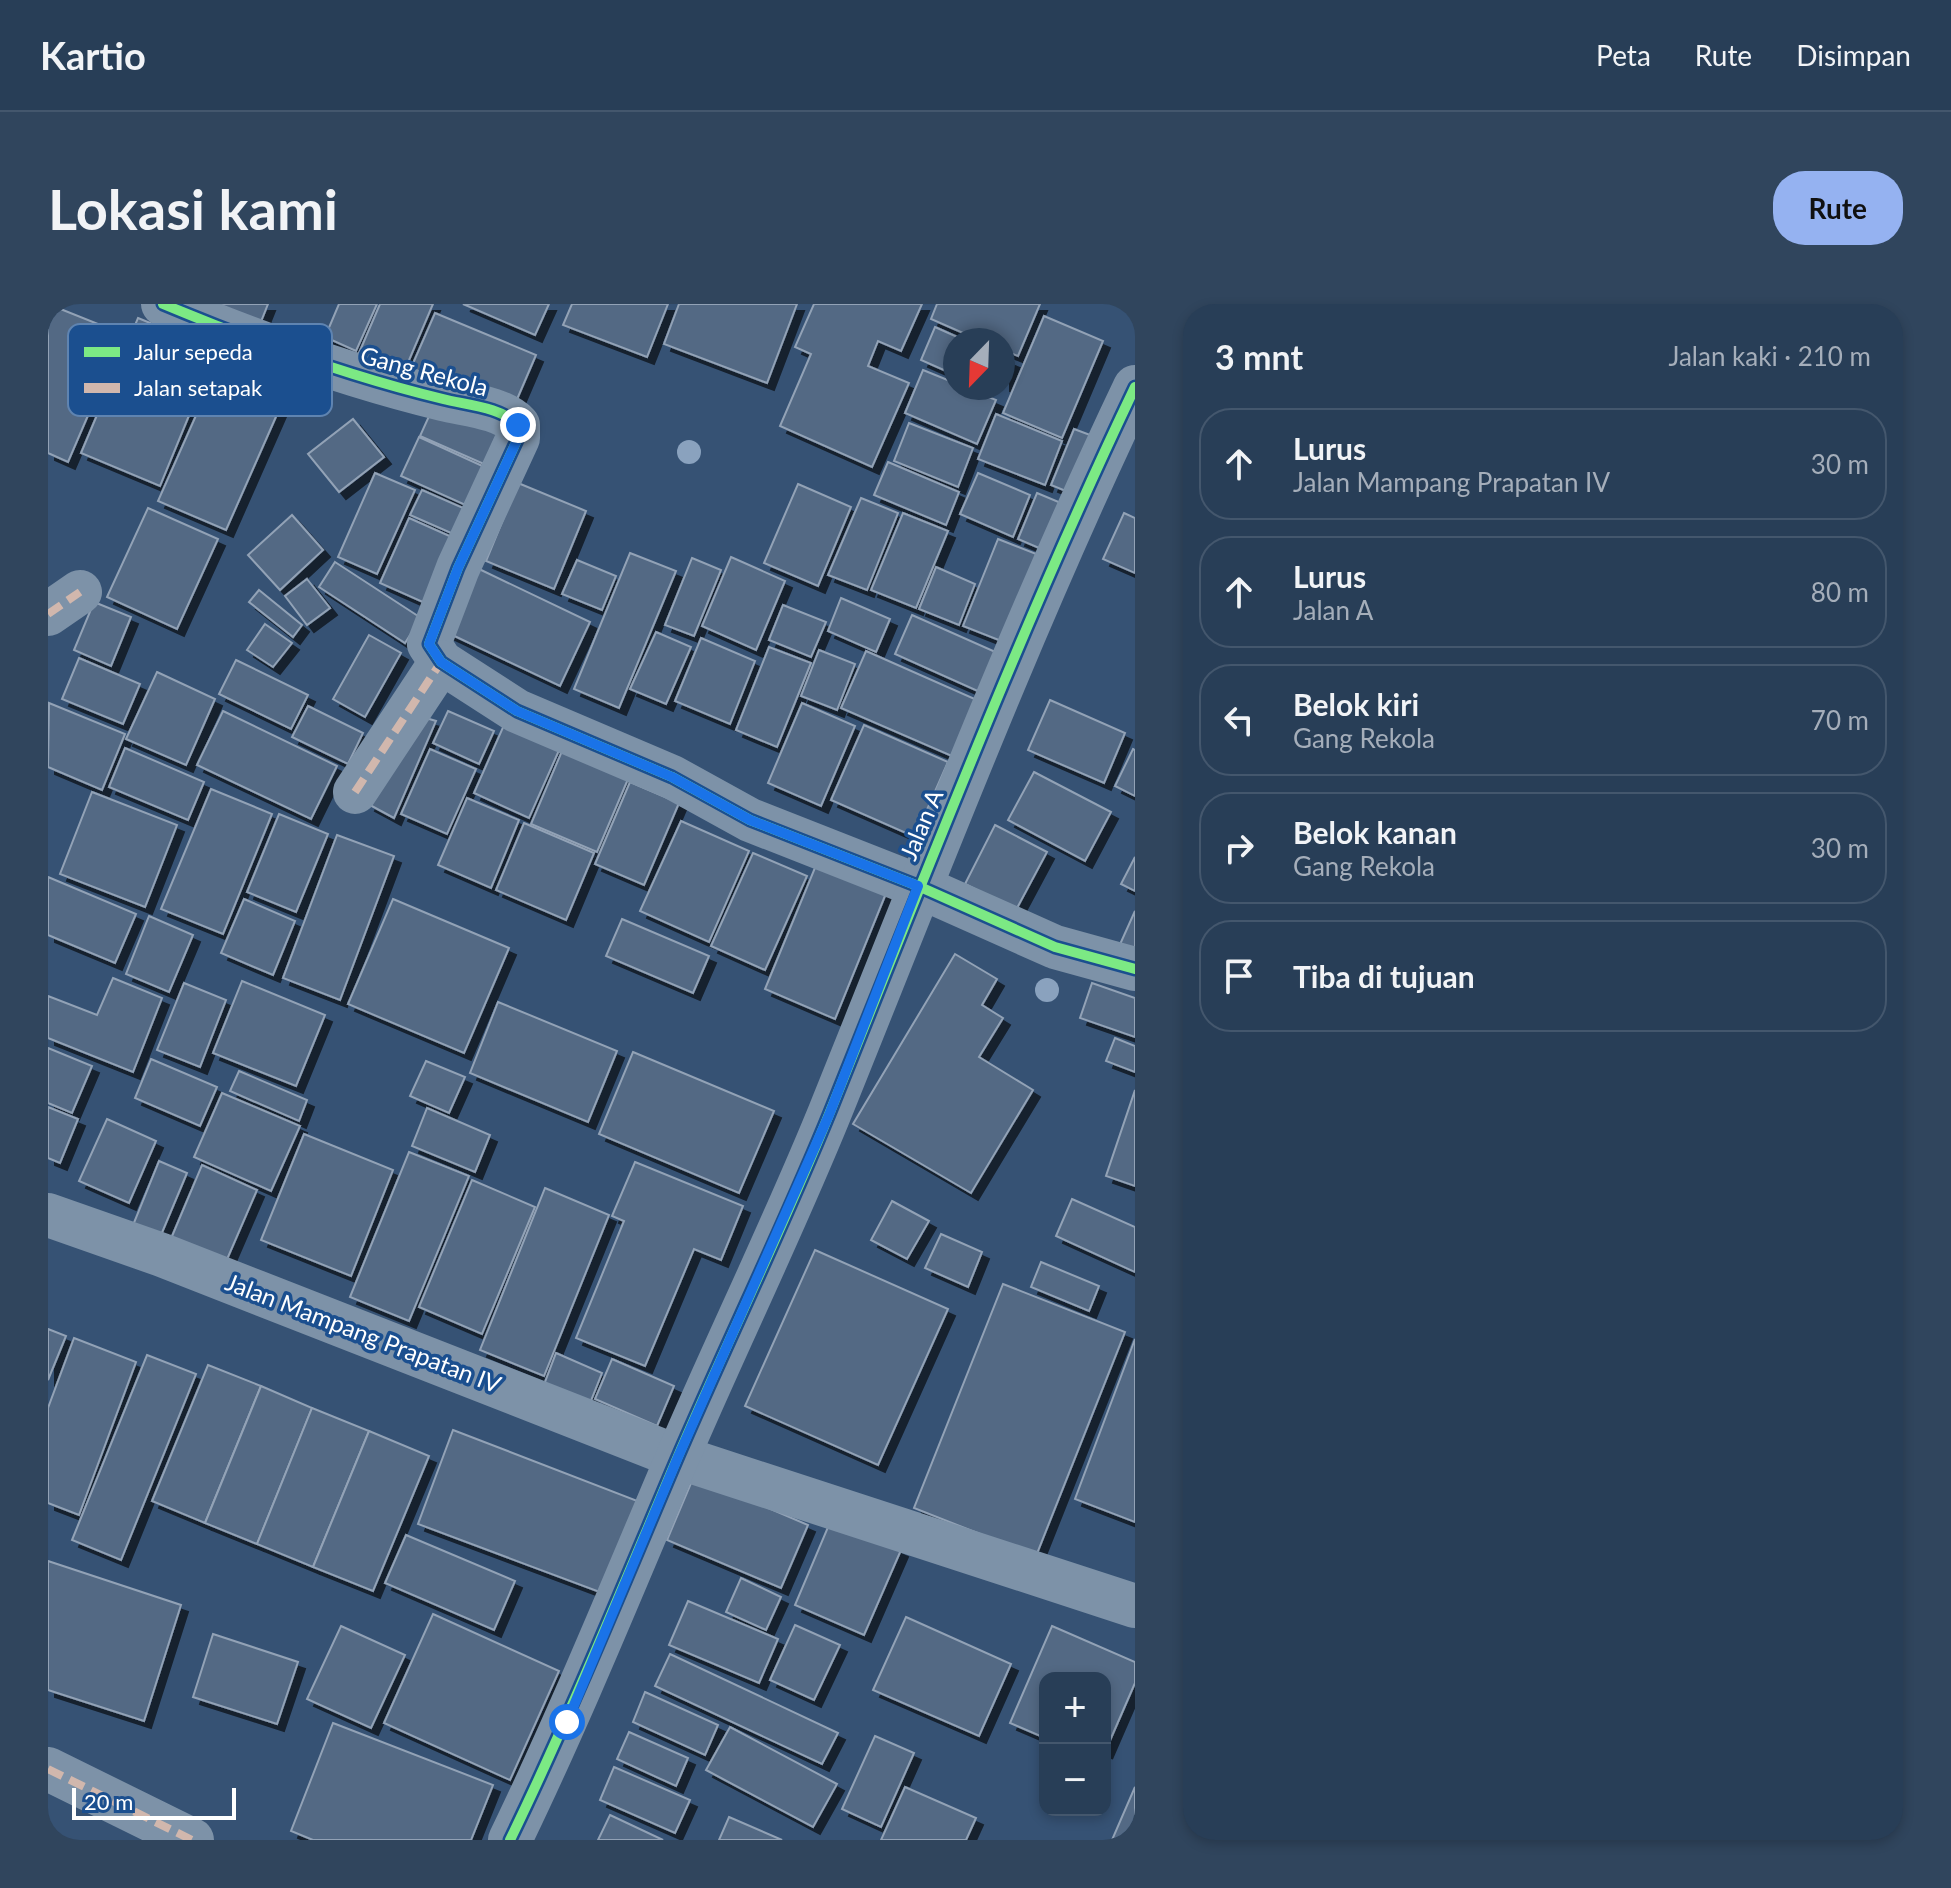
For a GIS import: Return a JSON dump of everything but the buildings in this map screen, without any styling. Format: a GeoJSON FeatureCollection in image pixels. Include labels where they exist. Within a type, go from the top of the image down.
{"type":"FeatureCollection","features":[{"type":"Feature","properties":{"kind":"street","name":"Gang Rekola"},"geometry":{"type":"LineString","coordinates":[[163,304],[211,324]]}},
{"type":"Feature","properties":{"kind":"street","name":"Gang Rekola"},"geometry":{"type":"LineString","coordinates":[[332,367],[394,387],[500,413],[518,425],[518,438],[458,568],[429,644],[441,662]]}},
{"type":"Feature","properties":{"kind":"street","name":"Jalan A"},"geometry":{"type":"LineString","coordinates":[[678,1457],[829,1115],[918,886],[1021,642],[1135,387]]}},
{"type":"Feature","properties":{"kind":"street"},"geometry":{"type":"LineString","coordinates":[[355,792],[441,662],[517,711],[672,777],[750,820],[918,886],[1055,947],[1135,969]]}},
{"type":"Feature","properties":{"kind":"street","name":"Jalan Mampang Prapatan IV"},"geometry":{"type":"LineString","coordinates":[[48,1215],[162,1255],[678,1457],[1135,1606]]}},
{"type":"Feature","properties":{"kind":"street"},"geometry":{"type":"LineString","coordinates":[[510,1840],[567,1722],[678,1457]]}},
{"type":"Feature","properties":{"kind":"street"},"geometry":{"type":"LineString","coordinates":[[48,1769],[192,1840]]}},
{"type":"Feature","properties":{"kind":"marked path"},"geometry":{"type":"LineString","coordinates":[[48,614],[80,592]]}},
{"type":"Feature","properties":{"kind":"marked path"},"geometry":{"type":"LineString","coordinates":[[355,792],[441,662]]}},
{"type":"Feature","properties":{"kind":"marked path"},"geometry":{"type":"LineString","coordinates":[[48,1769],[192,1840]]}},
{"type":"Feature","properties":{"kind":"cycle path"},"geometry":{"type":"LineString","coordinates":[[163,304],[213,324]]}},
{"type":"Feature","properties":{"kind":"cycle path"},"geometry":{"type":"LineString","coordinates":[[332,368],[407,390],[493,410],[518,425],[518,438],[458,568],[429,644],[441,662],[517,711],[672,777],[750,820],[918,886],[1055,947],[1135,969]]}},
{"type":"Feature","properties":{"kind":"cycle path"},"geometry":{"type":"LineString","coordinates":[[510,1840],[575,1699],[695,1417],[812,1156],[1015,656],[1135,387]]}},
{"type":"Feature","properties":{"kind":"route"},"geometry":{"type":"LineString","coordinates":[[518,425],[518,438],[458,568],[429,644],[441,662],[517,711],[672,777],[750,820],[918,886],[829,1115],[678,1457],[567,1722]]}}]}
